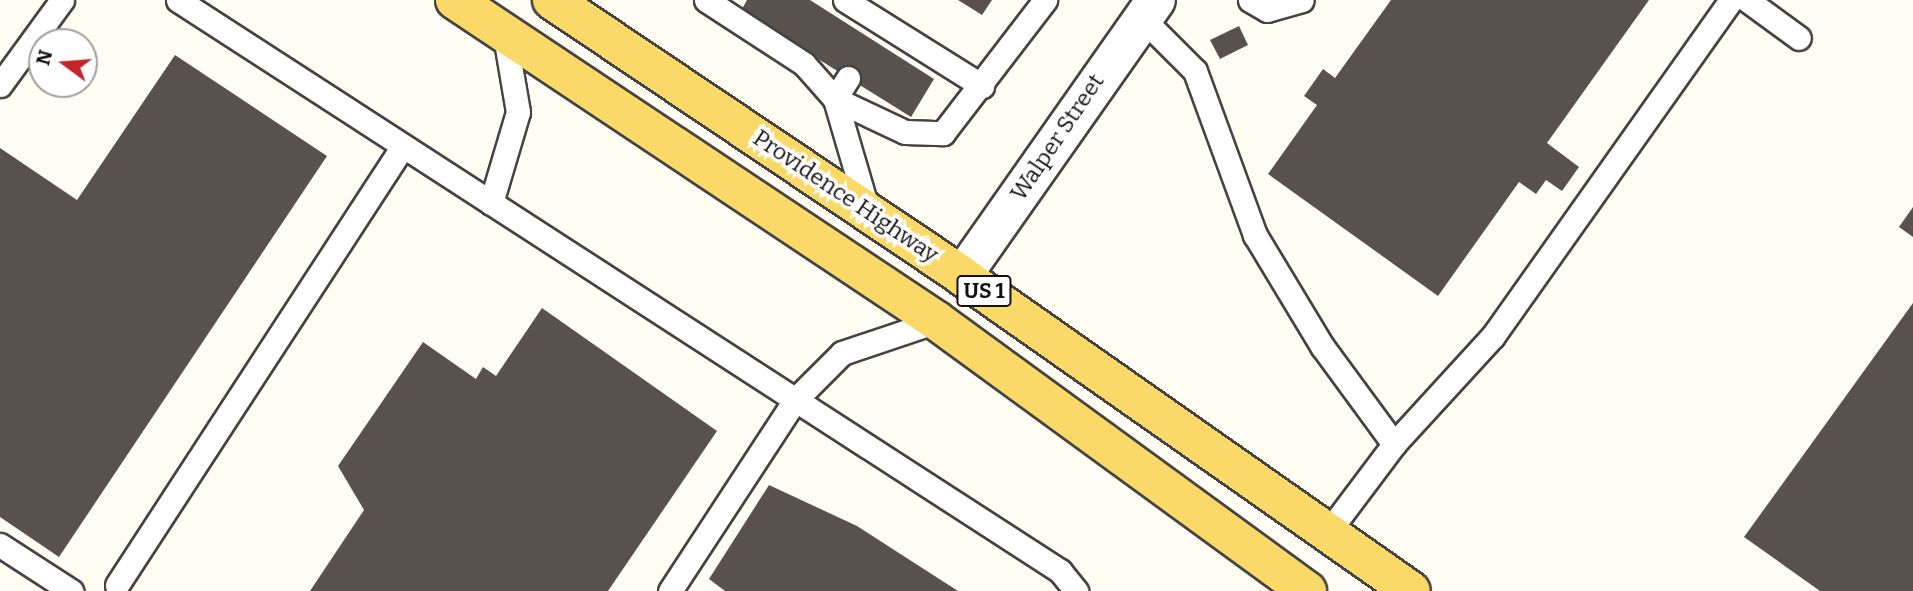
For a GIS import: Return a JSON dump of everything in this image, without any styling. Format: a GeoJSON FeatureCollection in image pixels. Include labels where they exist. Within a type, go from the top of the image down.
{"type":"FeatureCollection","features":[{"type":"Feature","properties":{"kind":"main road","name":"US 1"},"geometry":{"type":"LineString","coordinates":[[455,0],[504,30],[937,321],[1307,591]]}},
{"type":"Feature","properties":{"kind":"main road","name":"Providence Highway"},"geometry":{"type":"LineString","coordinates":[[553,0],[962,276],[1411,591]]}},
{"type":"Feature","properties":{"kind":"street","name":"Walper Street"},"geometry":{"type":"LineString","coordinates":[[962,276],[1148,9]]}},
{"type":"Feature","properties":{"kind":"lane"},"geometry":{"type":"LineString","coordinates":[[0,85],[62,0]]}},
{"type":"Feature","properties":{"kind":"lane"},"geometry":{"type":"LineString","coordinates":[[178,0],[1060,571],[1076,591]]}},
{"type":"Feature","properties":{"kind":"lane"},"geometry":{"type":"LineString","coordinates":[[706,0],[808,59],[835,99],[868,212]]}},
{"type":"Feature","properties":{"kind":"lane"},"geometry":{"type":"LineString","coordinates":[[835,99],[905,132],[943,133],[982,86],[1045,0]]}},
{"type":"Feature","properties":{"kind":"lane"},"geometry":{"type":"LineString","coordinates":[[1250,0],[1267,10],[1302,0]]}},
{"type":"Feature","properties":{"kind":"lane"},"geometry":{"type":"LineString","coordinates":[[1328,532],[1394,444],[1493,336],[1731,0]]}},
{"type":"Feature","properties":{"kind":"lane"},"geometry":{"type":"LineString","coordinates":[[1747,0],[1800,38]]}},
{"type":"Feature","properties":{"kind":"lane"},"geometry":{"type":"LineString","coordinates":[[844,7],[880,33],[982,86]]}},
{"type":"Feature","properties":{"kind":"lane"},"geometry":{"type":"LineString","coordinates":[[1148,9],[1195,71],[1255,235],[1322,346],[1394,444]]}},
{"type":"Feature","properties":{"kind":"lane"},"geometry":{"type":"LineString","coordinates":[[491,202],[519,112],[504,30]]}},
{"type":"Feature","properties":{"kind":"lane"},"geometry":{"type":"LineString","coordinates":[[835,99],[848,78]]}},
{"type":"Feature","properties":{"kind":"lane"},"geometry":{"type":"LineString","coordinates":[[119,589],[403,146]]}},
{"type":"Feature","properties":{"kind":"lane"},"geometry":{"type":"LineString","coordinates":[[670,591],[795,400],[842,353],[937,321]]}},
{"type":"Feature","properties":{"kind":"lane"},"geometry":{"type":"LineString","coordinates":[[0,545],[71,591]]}},
{"type":"Feature","properties":{"kind":"building"},"geometry":{"type":"Polygon","coordinates":[[[747,0],[810,0],[934,79],[911,117],[741,11],[747,0]]]}},
{"type":"Feature","properties":{"kind":"building"},"geometry":{"type":"Polygon","coordinates":[[[958,0],[992,0],[982,15],[958,0]]]}},
{"type":"Feature","properties":{"kind":"building"},"geometry":{"type":"Polygon","coordinates":[[[1391,0],[1649,0],[1547,143],[1579,167],[1562,191],[1546,180],[1536,194],[1519,182],[1438,296],[1268,174],[1317,105],[1304,96],[1323,69],[1335,78],[1391,0]]]}},
{"type":"Feature","properties":{"kind":"building"},"geometry":{"type":"Polygon","coordinates":[[[1239,26],[1248,45],[1220,59],[1210,40],[1239,26]]]}},
{"type":"Feature","properties":{"kind":"building"},"geometry":{"type":"Polygon","coordinates":[[[175,55],[327,156],[59,557],[0,517],[0,148],[77,200],[175,55]]]}},
{"type":"Feature","properties":{"kind":"building"},"geometry":{"type":"Polygon","coordinates":[[[1913,207],[1913,237],[1899,227],[1913,207]]]}},
{"type":"Feature","properties":{"kind":"building"},"geometry":{"type":"Polygon","coordinates":[[[1913,303],[1913,591],[1820,591],[1744,537],[1913,303]]]}},
{"type":"Feature","properties":{"kind":"building"},"geometry":{"type":"Polygon","coordinates":[[[542,308],[717,431],[608,591],[310,591],[364,510],[338,466],[423,342],[476,379],[483,367],[496,376],[542,308]]]}},
{"type":"Feature","properties":{"kind":"building"},"geometry":{"type":"Polygon","coordinates":[[[769,485],[857,526],[958,591],[725,591],[709,579],[769,485]]]}}]}
